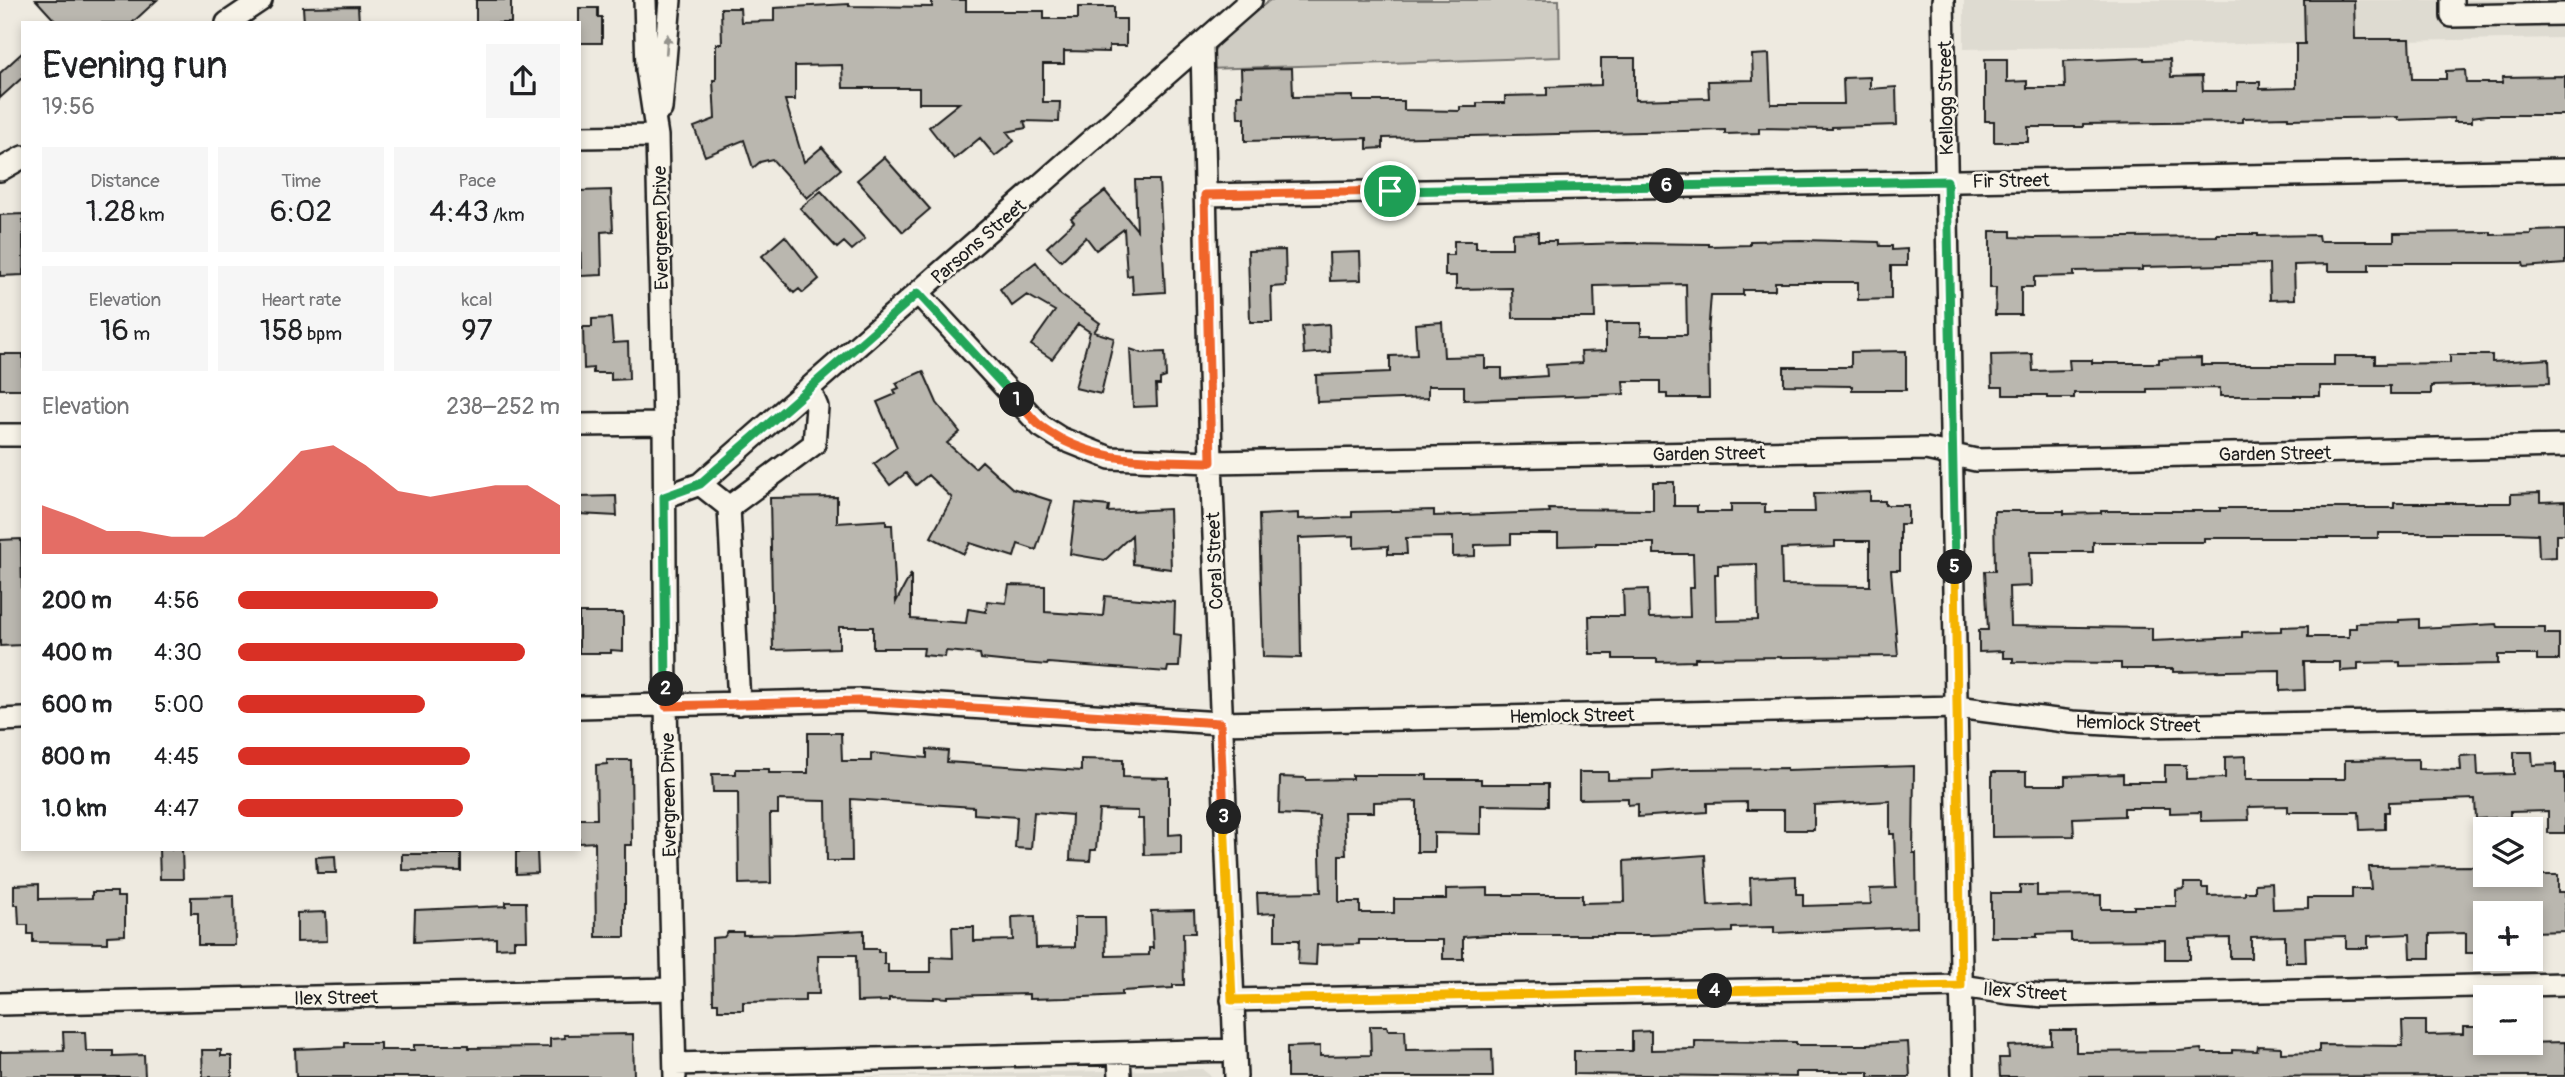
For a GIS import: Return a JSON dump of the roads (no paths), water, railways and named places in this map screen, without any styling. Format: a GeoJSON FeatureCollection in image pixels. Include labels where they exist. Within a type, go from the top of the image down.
{"type":"FeatureCollection","features":[{"type":"Feature","properties":{"kind":"street"},"geometry":{"type":"LineString","coordinates":[[230,21],[261,0]]}},
{"type":"Feature","properties":{"kind":"street","name":"Evergreen Drive"},"geometry":{"type":"LineString","coordinates":[[645,0],[648,70],[657,136],[675,1071]]}},
{"type":"Feature","properties":{"kind":"street","name":"Evergreen Drive"},"geometry":{"type":"LineString","coordinates":[[657,136],[670,0]]}},
{"type":"Feature","properties":{"kind":"street","name":"Parsons Street"},"geometry":{"type":"LineString","coordinates":[[664,497],[700,484],[1251,0]]}},
{"type":"Feature","properties":{"kind":"street","name":"Kellogg Street"},"geometry":{"type":"LineString","coordinates":[[1943,0],[1964,1077]]}},
{"type":"Feature","properties":{"kind":"street"},"geometry":{"type":"LineString","coordinates":[[2452,0],[2452,16],[2565,14]]}},
{"type":"Feature","properties":{"kind":"street","name":"Coral Street"},"geometry":{"type":"LineString","coordinates":[[1202,45],[1211,462],[1236,1077]]}},
{"type":"Feature","properties":{"kind":"street"},"geometry":{"type":"LineString","coordinates":[[581,137],[657,136]]}},
{"type":"Feature","properties":{"kind":"street"},"geometry":{"type":"LineString","coordinates":[[0,170],[21,158]]}},
{"type":"Feature","properties":{"kind":"street","name":"Fir Street"},"geometry":{"type":"LineString","coordinates":[[1205,195],[2565,170]]}},
{"type":"Feature","properties":{"kind":"street","name":"Garden Street"},"geometry":{"type":"LineString","coordinates":[[918,293],[1041,426],[1060,438],[1110,458],[1211,462],[1926,449],[1953,456],[1990,460],[2565,446]]}},
{"type":"Feature","properties":{"kind":"street"},"geometry":{"type":"LineString","coordinates":[[729,507],[814,444],[817,407],[809,388]]}},
{"type":"Feature","properties":{"kind":"street"},"geometry":{"type":"LineString","coordinates":[[581,425],[664,424]]}},
{"type":"Feature","properties":{"kind":"street"},"geometry":{"type":"LineString","coordinates":[[0,435],[21,435]]}},
{"type":"Feature","properties":{"kind":"street"},"geometry":{"type":"LineString","coordinates":[[700,484],[729,507],[739,704]]}},
{"type":"Feature","properties":{"kind":"street","name":"Hemlock Street"},"geometry":{"type":"LineString","coordinates":[[581,708],[860,701],[1220,723],[1957,707],[2072,722],[2141,726],[2565,719]]}},
{"type":"Feature","properties":{"kind":"street"},"geometry":{"type":"LineString","coordinates":[[0,720],[21,719]]}},
{"type":"Feature","properties":{"kind":"street","name":"Ilex Street"},"geometry":{"type":"LineString","coordinates":[[1232,1000],[1961,986],[2044,996],[2565,984]]}},
{"type":"Feature","properties":{"kind":"street","name":"Ilex Street"},"geometry":{"type":"LineString","coordinates":[[0,1004],[673,989]]}},
{"type":"Feature","properties":{"kind":"street"},"geometry":{"type":"LineString","coordinates":[[675,1071],[923,1067],[1119,1053],[1235,1050]]}},
{"type":"Feature","properties":{"kind":"street"},"geometry":{"type":"LineString","coordinates":[[1119,1053],[1120,1077]]}}]}
